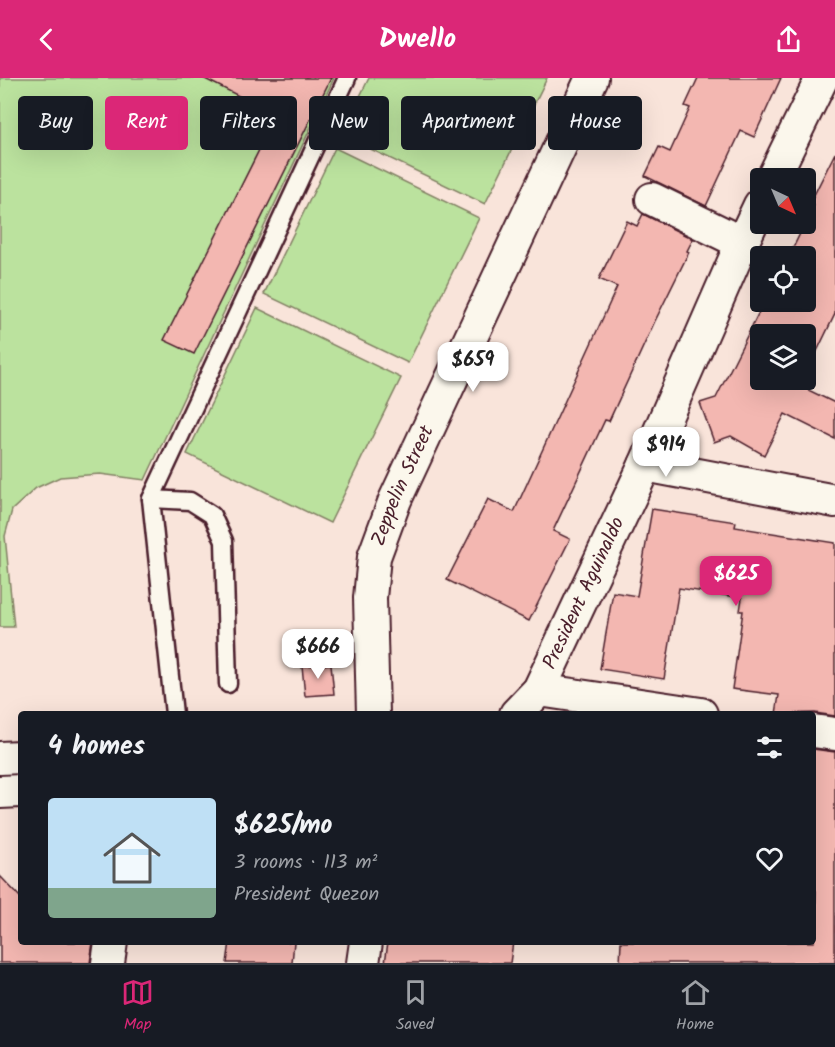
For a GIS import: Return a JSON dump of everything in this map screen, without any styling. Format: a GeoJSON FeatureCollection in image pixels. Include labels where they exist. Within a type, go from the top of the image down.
{"type":"FeatureCollection","features":[{"type":"Feature","properties":{"kind":"street","name":"Zeppelin Street"},"geometry":{"type":"LineString","coordinates":[[373,711],[370,598],[374,557],[395,500],[592,78]]}},
{"type":"Feature","properties":{"kind":"street"},"geometry":{"type":"LineString","coordinates":[[778,168],[822,78]]}},
{"type":"Feature","properties":{"kind":"street"},"geometry":{"type":"LineString","coordinates":[[652,199],[742,243]]}},
{"type":"Feature","properties":{"kind":"street","name":"President Aguinaldo"},"geometry":{"type":"LineString","coordinates":[[519,711],[539,690],[645,465],[750,226]]}},
{"type":"Feature","properties":{"kind":"street"},"geometry":{"type":"LineString","coordinates":[[645,465],[835,501]]}},
{"type":"Feature","properties":{"kind":"street"},"geometry":{"type":"LineString","coordinates":[[539,690],[681,711]]}},
{"type":"Feature","properties":{"kind":"street"},"geometry":{"type":"LineString","coordinates":[[816,731],[835,734]]}},
{"type":"Feature","properties":{"kind":"street"},"geometry":{"type":"LineString","coordinates":[[0,758],[18,757]]}},
{"type":"Feature","properties":{"kind":"street"},"geometry":{"type":"LineString","coordinates":[[0,792],[18,790]]}},
{"type":"Feature","properties":{"kind":"street"},"geometry":{"type":"LineString","coordinates":[[108,963],[111,945]]}},
{"type":"Feature","properties":{"kind":"street"},"geometry":{"type":"LineString","coordinates":[[363,963],[366,945]]}},
{"type":"Feature","properties":{"kind":"lane"},"geometry":{"type":"LineString","coordinates":[[174,711],[151,499],[346,78]]}},
{"type":"Feature","properties":{"kind":"lane"},"geometry":{"type":"LineString","coordinates":[[151,499],[190,501],[212,515],[224,541],[228,684]]}},
{"type":"Feature","properties":{"kind":"green space"},"geometry":{"type":"Polygon","coordinates":[[[0,78],[334,78],[326,96],[309,96],[309,131],[145,480],[100,474],[60,477],[36,488],[12,510],[5,536],[14,627],[0,627],[0,78]]]}},
{"type":"Feature","properties":{"kind":"green space"},"geometry":{"type":"Polygon","coordinates":[[[369,78],[547,78],[536,100],[536,96],[401,96],[401,150],[512,150],[485,204],[372,150],[389,150],[389,96],[360,96],[369,78]]]}},
{"type":"Feature","properties":{"kind":"green space"},"geometry":{"type":"Polygon","coordinates":[[[334,150],[339,150],[479,218],[408,363],[264,294],[334,150]]]}},
{"type":"Feature","properties":{"kind":"green space"},"geometry":{"type":"Polygon","coordinates":[[[257,308],[401,378],[330,523],[187,454],[257,308]]]}},
{"type":"Feature","properties":{"kind":"building"},"geometry":{"type":"Polygon","coordinates":[[[203,78],[331,78],[322,96],[309,96],[309,122],[297,146],[297,96],[239,96],[203,78]]]}},
{"type":"Feature","properties":{"kind":"building"},"geometry":{"type":"Polygon","coordinates":[[[698,78],[781,78],[754,137],[741,131],[706,206],[645,176],[659,147],[670,152],[690,108],[685,106],[698,78]]]}},
{"type":"Feature","properties":{"kind":"building"},"geometry":{"type":"Polygon","coordinates":[[[259,150],[295,150],[194,354],[164,340],[259,150]]]}},
{"type":"Feature","properties":{"kind":"building"},"geometry":{"type":"Polygon","coordinates":[[[835,153],[835,314],[816,353],[816,324],[753,324],[759,312],[816,312],[816,246],[794,246],[800,234],[816,234],[816,191],[835,153]]]}},
{"type":"Feature","properties":{"kind":"building"},"geometry":{"type":"Polygon","coordinates":[[[643,214],[693,239],[687,251],[689,252],[609,421],[605,420],[553,531],[570,539],[529,621],[447,580],[488,499],[514,512],[617,287],[599,279],[627,221],[637,226],[643,214]]]}},
{"type":"Feature","properties":{"kind":"building"},"geometry":{"type":"Polygon","coordinates":[[[750,330],[750,390],[808,390],[835,403],[835,439],[785,414],[764,455],[731,436],[714,442],[700,403],[716,398],[750,330]]]}},
{"type":"Feature","properties":{"kind":"building"},"geometry":{"type":"Polygon","coordinates":[[[652,509],[736,522],[735,527],[835,543],[835,716],[816,713],[816,711],[776,711],[779,695],[732,689],[743,611],[740,611],[742,598],[679,588],[664,679],[600,669],[613,592],[637,596],[652,509]]]}},
{"type":"Feature","properties":{"kind":"building"},"geometry":{"type":"Polygon","coordinates":[[[331,664],[334,694],[305,696],[302,666],[331,664]]]}},
{"type":"Feature","properties":{"kind":"building"},"geometry":{"type":"Polygon","coordinates":[[[816,749],[835,752],[835,963],[620,963],[621,945],[816,945],[816,749]]]}},
{"type":"Feature","properties":{"kind":"building"},"geometry":{"type":"Polygon","coordinates":[[[0,876],[18,895],[18,945],[93,945],[90,963],[0,963],[0,876]]]}},
{"type":"Feature","properties":{"kind":"building"},"geometry":{"type":"Polygon","coordinates":[[[230,945],[294,945],[292,963],[227,963],[230,945]]]}},
{"type":"Feature","properties":{"kind":"building"},"geometry":{"type":"Polygon","coordinates":[[[388,945],[513,945],[510,963],[385,963],[388,945]]]}}]}
